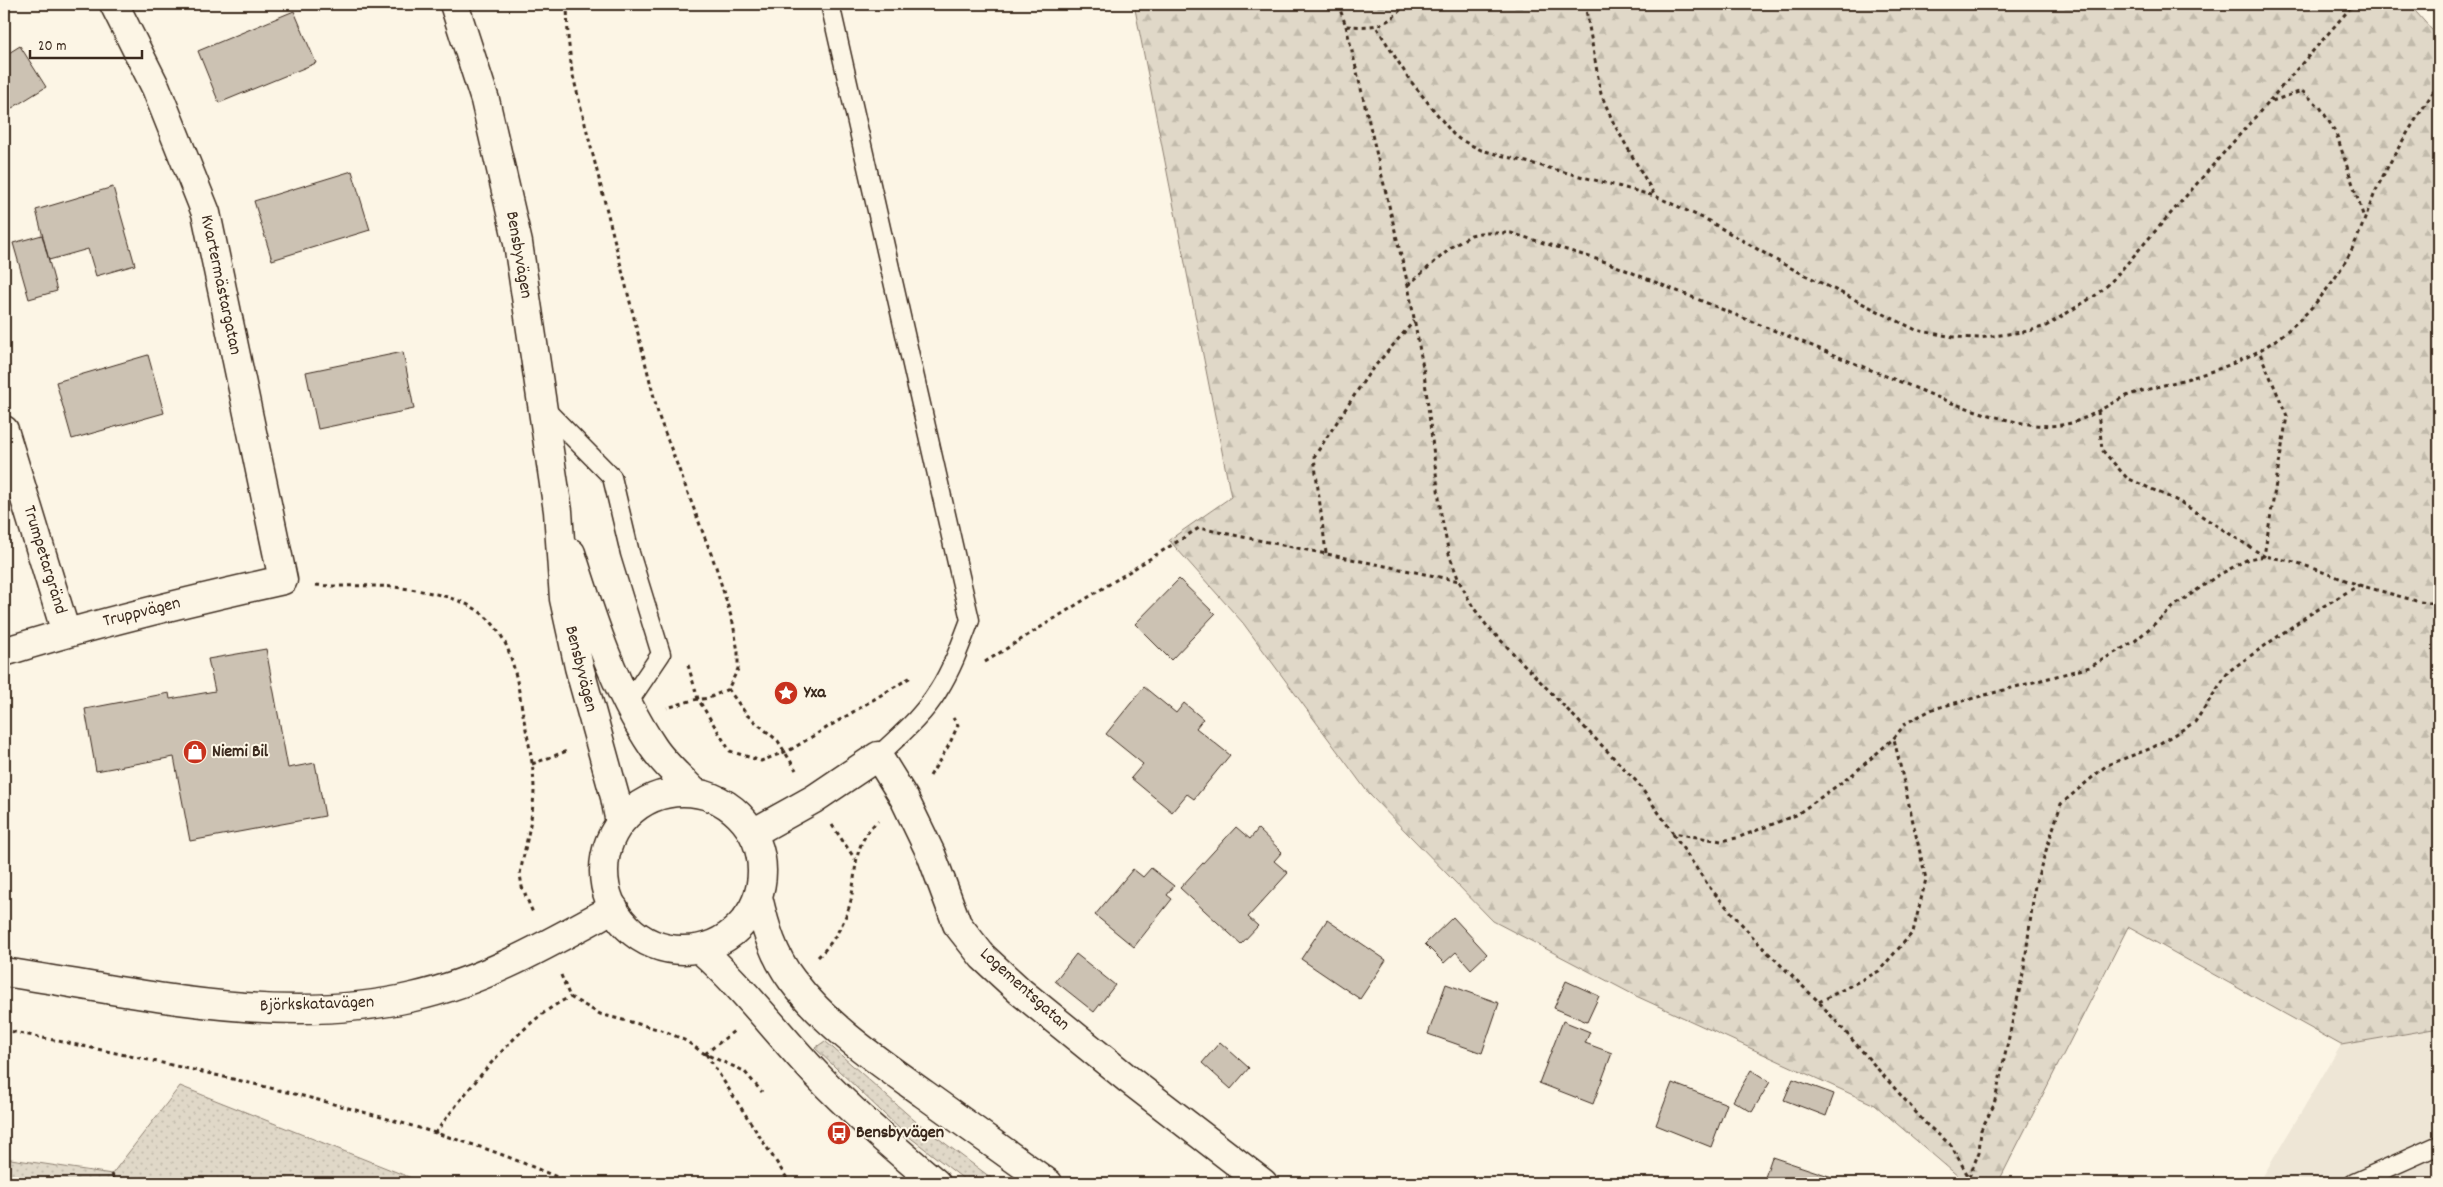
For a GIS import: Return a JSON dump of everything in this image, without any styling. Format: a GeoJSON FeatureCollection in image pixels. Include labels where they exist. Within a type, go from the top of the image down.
{"type":"FeatureCollection","features":[{"type":"Feature","properties":{"kind":"street","name":"Kvartermästargatan"},"geometry":{"type":"LineString","coordinates":[[114,4],[156,88],[206,214],[283,580]]}},
{"type":"Feature","properties":{"kind":"street","name":"Bensbyvägen"},"geometry":{"type":"LineString","coordinates":[[454,4],[485,100],[518,243],[558,511],[564,599],[579,667],[615,797],[620,823]]}},
{"type":"Feature","properties":{"kind":"street","name":"Trumpetargränd"},"geometry":{"type":"LineString","coordinates":[[4,430],[66,632]]}},
{"type":"Feature","properties":{"kind":"street","name":"Bensbyvägen"},"geometry":{"type":"LineString","coordinates":[[558,511],[610,664],[633,712],[654,748],[695,792]]}},
{"type":"Feature","properties":{"kind":"street","name":"Truppvägen"},"geometry":{"type":"LineString","coordinates":[[4,652],[66,632],[164,606],[283,580]]}},
{"type":"Feature","properties":{"kind":"street"},"geometry":{"type":"LineString","coordinates":[[753,833],[814,799],[878,756]]}},
{"type":"Feature","properties":{"kind":"street","name":"Logementsgatan"},"geometry":{"type":"LineString","coordinates":[[878,756],[904,798],[931,854],[957,924],[983,957],[1021,992],[1128,1079],[1263,1183]]}},
{"type":"Feature","properties":{"kind":"street"},"geometry":{"type":"LineString","coordinates":[[695,792],[730,807],[753,833],[761,858],[763,872],[758,897],[746,921],[724,939],[700,949],[676,950],[647,941],[626,925],[614,908],[605,883],[605,860],[612,838],[620,823],[635,808],[654,798],[671,793],[695,792]]}},
{"type":"Feature","properties":{"kind":"street"},"geometry":{"type":"LineString","coordinates":[[758,897],[766,932],[792,980],[841,1031],[892,1072],[1048,1183]]}},
{"type":"Feature","properties":{"kind":"street","name":"Björkskatavägen"},"geometry":{"type":"LineString","coordinates":[[4,972],[218,1005],[265,1008],[333,1008],[414,997],[457,983],[490,971],[549,944],[614,908]]}},
{"type":"Feature","properties":{"kind":"street"},"geometry":{"type":"LineString","coordinates":[[700,949],[724,970],[816,1075],[858,1117],[936,1183]]}},
{"type":"Feature","properties":{"kind":"lane"},"geometry":{"type":"LineString","coordinates":[[830,4],[970,620],[957,655],[938,691],[918,716],[878,756]]}},
{"type":"Feature","properties":{"kind":"lane"},"geometry":{"type":"LineString","coordinates":[[543,407],[612,477],[630,553],[661,654],[633,712]]}},
{"type":"Feature","properties":{"kind":"lane"},"geometry":{"type":"LineString","coordinates":[[2354,1183],[2439,1145]]}},
{"type":"Feature","properties":{"kind":"path"},"geometry":{"type":"LineString","coordinates":[[567,4],[572,72],[659,417],[716,567],[733,623],[738,652],[738,669],[734,679],[728,689],[718,695],[672,706],[633,712]]}},
{"type":"Feature","properties":{"kind":"path"},"geometry":{"type":"LineString","coordinates":[[1338,4],[1346,26],[1408,285],[1424,373],[1441,514],[1450,554],[1459,581],[1473,607],[1487,626],[1637,782],[1710,888],[1760,945],[1819,1002],[1927,1125],[1951,1144],[1972,1183]]}},
{"type":"Feature","properties":{"kind":"path"},"geometry":{"type":"LineString","coordinates":[[1346,26],[1377,28],[1406,4]]}},
{"type":"Feature","properties":{"kind":"path"},"geometry":{"type":"LineString","coordinates":[[1585,4],[1601,94],[1614,124],[1655,196]]}},
{"type":"Feature","properties":{"kind":"path"},"geometry":{"type":"LineString","coordinates":[[1377,28],[1409,78],[1459,139],[1481,150],[1655,196],[1707,220],[1783,264],[1916,330],[1953,337],[1979,338],[2029,331],[2046,326],[2096,295],[2109,284],[2272,100],[2354,4]]}},
{"type":"Feature","properties":{"kind":"path"},"geometry":{"type":"LineString","coordinates":[[1408,285],[1452,247],[1471,235],[1480,233],[1511,233],[1606,262],[1943,399],[1987,415],[2054,427],[2076,422],[2128,395],[2234,363],[2259,351],[2292,328],[2326,289],[2353,248],[2379,184],[2406,134],[2439,84]]}},
{"type":"Feature","properties":{"kind":"path"},"geometry":{"type":"LineString","coordinates":[[2272,100],[2302,91],[2320,106],[2336,133],[2364,219]]}},
{"type":"Feature","properties":{"kind":"path"},"geometry":{"type":"LineString","coordinates":[[1326,553],[1314,457],[1369,373],[1414,321]]}},
{"type":"Feature","properties":{"kind":"path"},"geometry":{"type":"LineString","coordinates":[[2259,351],[2287,416],[2264,556]]}},
{"type":"Feature","properties":{"kind":"path"},"geometry":{"type":"LineString","coordinates":[[2098,411],[2102,450],[2127,478],[2180,502],[2264,556],[2294,562],[2359,585],[2420,602],[2439,604]]}},
{"type":"Feature","properties":{"kind":"path"},"geometry":{"type":"LineString","coordinates":[[938,691],[1199,528],[1459,581]]}},
{"type":"Feature","properties":{"kind":"path"},"geometry":{"type":"LineString","coordinates":[[1673,833],[1721,840],[1738,838],[1778,824],[1796,815],[1852,775],[1893,739],[1906,723],[1933,709],[2090,667],[2135,641],[2177,604],[2217,576],[2248,559],[2264,556]]}},
{"type":"Feature","properties":{"kind":"path"},"geometry":{"type":"LineString","coordinates":[[283,580],[325,586],[376,586],[442,595],[478,610],[488,618],[510,651],[532,764]]}},
{"type":"Feature","properties":{"kind":"path"},"geometry":{"type":"LineString","coordinates":[[1969,1177],[1979,1152],[1981,1130],[1994,1105],[2024,969],[2035,886],[2061,804],[2107,765],[2152,748],[2195,722],[2229,671],[2307,616],[2359,585]]}},
{"type":"Feature","properties":{"kind":"path"},"geometry":{"type":"LineString","coordinates":[[698,699],[730,752],[761,761],[790,750],[922,671],[938,691],[958,726],[930,776],[866,834],[855,859],[850,901],[839,931],[824,951],[792,980]]}},
{"type":"Feature","properties":{"kind":"path"},"geometry":{"type":"LineString","coordinates":[[1819,1002],[1879,971],[1913,932],[1926,880],[1893,739]]}},
{"type":"Feature","properties":{"kind":"path"},"geometry":{"type":"LineString","coordinates":[[435,1133],[480,1074],[557,1003],[570,997]]}},
{"type":"Feature","properties":{"kind":"path"},"geometry":{"type":"LineString","coordinates":[[4,1030],[262,1086],[479,1146],[572,1183]]}},
{"type":"Feature","properties":{"kind":"path"},"geometry":{"type":"LineString","coordinates":[[762,1092],[744,1071],[705,1054],[790,1183]]}},
{"type":"Feature","properties":{"kind":"path"},"geometry":{"type":"LineString","coordinates":[[112,1174],[115,1183]]}},
{"type":"Feature","properties":{"kind":"shaded area"},"geometry":{"type":"Polygon","coordinates":[[[2439,1028],[2439,1183],[2259,1183],[2341,1045],[2439,1028]]]}},
{"type":"Feature","properties":{"kind":"green space"},"geometry":{"type":"Polygon","coordinates":[[[1134,4],[2409,4],[2439,38],[2439,1028],[2341,1045],[2128,927],[1998,1183],[1966,1183],[1875,1105],[1636,996],[1493,921],[1369,794],[1243,623],[1169,540],[1231,497],[1134,4]]]}},
{"type":"Feature","properties":{"kind":"green space"},"geometry":{"type":"Polygon","coordinates":[[[825,1041],[914,1120],[998,1183],[969,1183],[903,1132],[815,1048],[825,1041]]]}},
{"type":"Feature","properties":{"kind":"green space"},"geometry":{"type":"Polygon","coordinates":[[[180,1086],[424,1183],[4,1183],[4,1158],[112,1174],[180,1086]]]}},
{"type":"Feature","properties":{"kind":"building"},"geometry":{"type":"Polygon","coordinates":[[[294,11],[316,63],[219,103],[198,51],[294,11]]]}},
{"type":"Feature","properties":{"kind":"building"},"geometry":{"type":"Polygon","coordinates":[[[20,46],[46,87],[4,113],[4,56],[20,46]]]}},
{"type":"Feature","properties":{"kind":"building"},"geometry":{"type":"Polygon","coordinates":[[[352,171],[370,230],[272,260],[254,201],[352,171]]]}},
{"type":"Feature","properties":{"kind":"building"},"geometry":{"type":"Polygon","coordinates":[[[113,187],[135,265],[96,276],[88,249],[49,260],[36,210],[113,187]]]}},
{"type":"Feature","properties":{"kind":"building"},"geometry":{"type":"Polygon","coordinates":[[[42,235],[57,291],[29,299],[13,243],[42,235]]]}},
{"type":"Feature","properties":{"kind":"building"},"geometry":{"type":"Polygon","coordinates":[[[403,352],[414,409],[318,429],[306,372],[403,352]]]}},
{"type":"Feature","properties":{"kind":"building"},"geometry":{"type":"Polygon","coordinates":[[[148,355],[164,413],[72,439],[56,382],[148,355]]]}},
{"type":"Feature","properties":{"kind":"building"},"geometry":{"type":"Polygon","coordinates":[[[1179,579],[1215,614],[1171,660],[1135,624],[1179,579]]]}},
{"type":"Feature","properties":{"kind":"building"},"geometry":{"type":"Polygon","coordinates":[[[266,649],[288,768],[315,763],[325,816],[190,841],[174,757],[96,771],[85,709],[169,693],[170,699],[215,691],[208,659],[266,649]]]}},
{"type":"Feature","properties":{"kind":"building"},"geometry":{"type":"Polygon","coordinates":[[[1144,687],[1176,713],[1184,703],[1203,719],[1196,728],[1230,755],[1194,799],[1187,794],[1172,812],[1131,778],[1143,764],[1106,734],[1144,687]]]}},
{"type":"Feature","properties":{"kind":"building"},"geometry":{"type":"Polygon","coordinates":[[[1236,827],[1250,839],[1258,829],[1282,852],[1274,861],[1288,873],[1248,917],[1258,926],[1241,944],[1180,888],[1236,827]]]}},
{"type":"Feature","properties":{"kind":"building"},"geometry":{"type":"Polygon","coordinates":[[[1151,868],[1174,886],[1167,895],[1172,899],[1134,947],[1095,915],[1133,869],[1143,877],[1151,868]]]}},
{"type":"Feature","properties":{"kind":"building"},"geometry":{"type":"Polygon","coordinates":[[[1453,917],[1487,954],[1471,969],[1456,952],[1444,963],[1425,944],[1453,917]]]}},
{"type":"Feature","properties":{"kind":"building"},"geometry":{"type":"Polygon","coordinates":[[[1327,920],[1386,960],[1360,999],[1301,959],[1327,920]]]}},
{"type":"Feature","properties":{"kind":"building"},"geometry":{"type":"Polygon","coordinates":[[[1076,954],[1115,985],[1094,1012],[1055,981],[1076,954]]]}},
{"type":"Feature","properties":{"kind":"building"},"geometry":{"type":"Polygon","coordinates":[[[1566,981],[1599,996],[1587,1022],[1554,1008],[1566,981]]]}},
{"type":"Feature","properties":{"kind":"building"},"geometry":{"type":"Polygon","coordinates":[[[1446,984],[1499,1003],[1482,1053],[1428,1034],[1446,984]]]}},
{"type":"Feature","properties":{"kind":"building"},"geometry":{"type":"Polygon","coordinates":[[[1563,1021],[1590,1032],[1585,1043],[1612,1053],[1593,1104],[1539,1083],[1563,1021]]]}},
{"type":"Feature","properties":{"kind":"building"},"geometry":{"type":"Polygon","coordinates":[[[1220,1042],[1249,1068],[1231,1089],[1202,1063],[1220,1042]]]}},
{"type":"Feature","properties":{"kind":"building"},"geometry":{"type":"Polygon","coordinates":[[[1751,1070],[1770,1082],[1752,1112],[1733,1101],[1751,1070]]]}},
{"type":"Feature","properties":{"kind":"building"},"geometry":{"type":"Polygon","coordinates":[[[1793,1079],[1834,1094],[1826,1116],[1784,1100],[1793,1079]]]}},
{"type":"Feature","properties":{"kind":"building"},"geometry":{"type":"Polygon","coordinates":[[[1672,1083],[1727,1104],[1711,1147],[1656,1125],[1672,1083]]]}},
{"type":"Feature","properties":{"kind":"building"},"geometry":{"type":"Polygon","coordinates":[[[1772,1157],[1832,1177],[1830,1183],[1763,1183],[1772,1157]]]}},
{"type":"Feature","properties":{"kind":"place","name":"Yxa"},"geometry":{"type":"Point","coordinates":[786,693]}},
{"type":"Feature","properties":{"kind":"place","name":"Niemi Bil"},"geometry":{"type":"Point","coordinates":[195,752]}},
{"type":"Feature","properties":{"kind":"place","name":"Bensbyvägen"},"geometry":{"type":"Point","coordinates":[839,1133]}}]}
